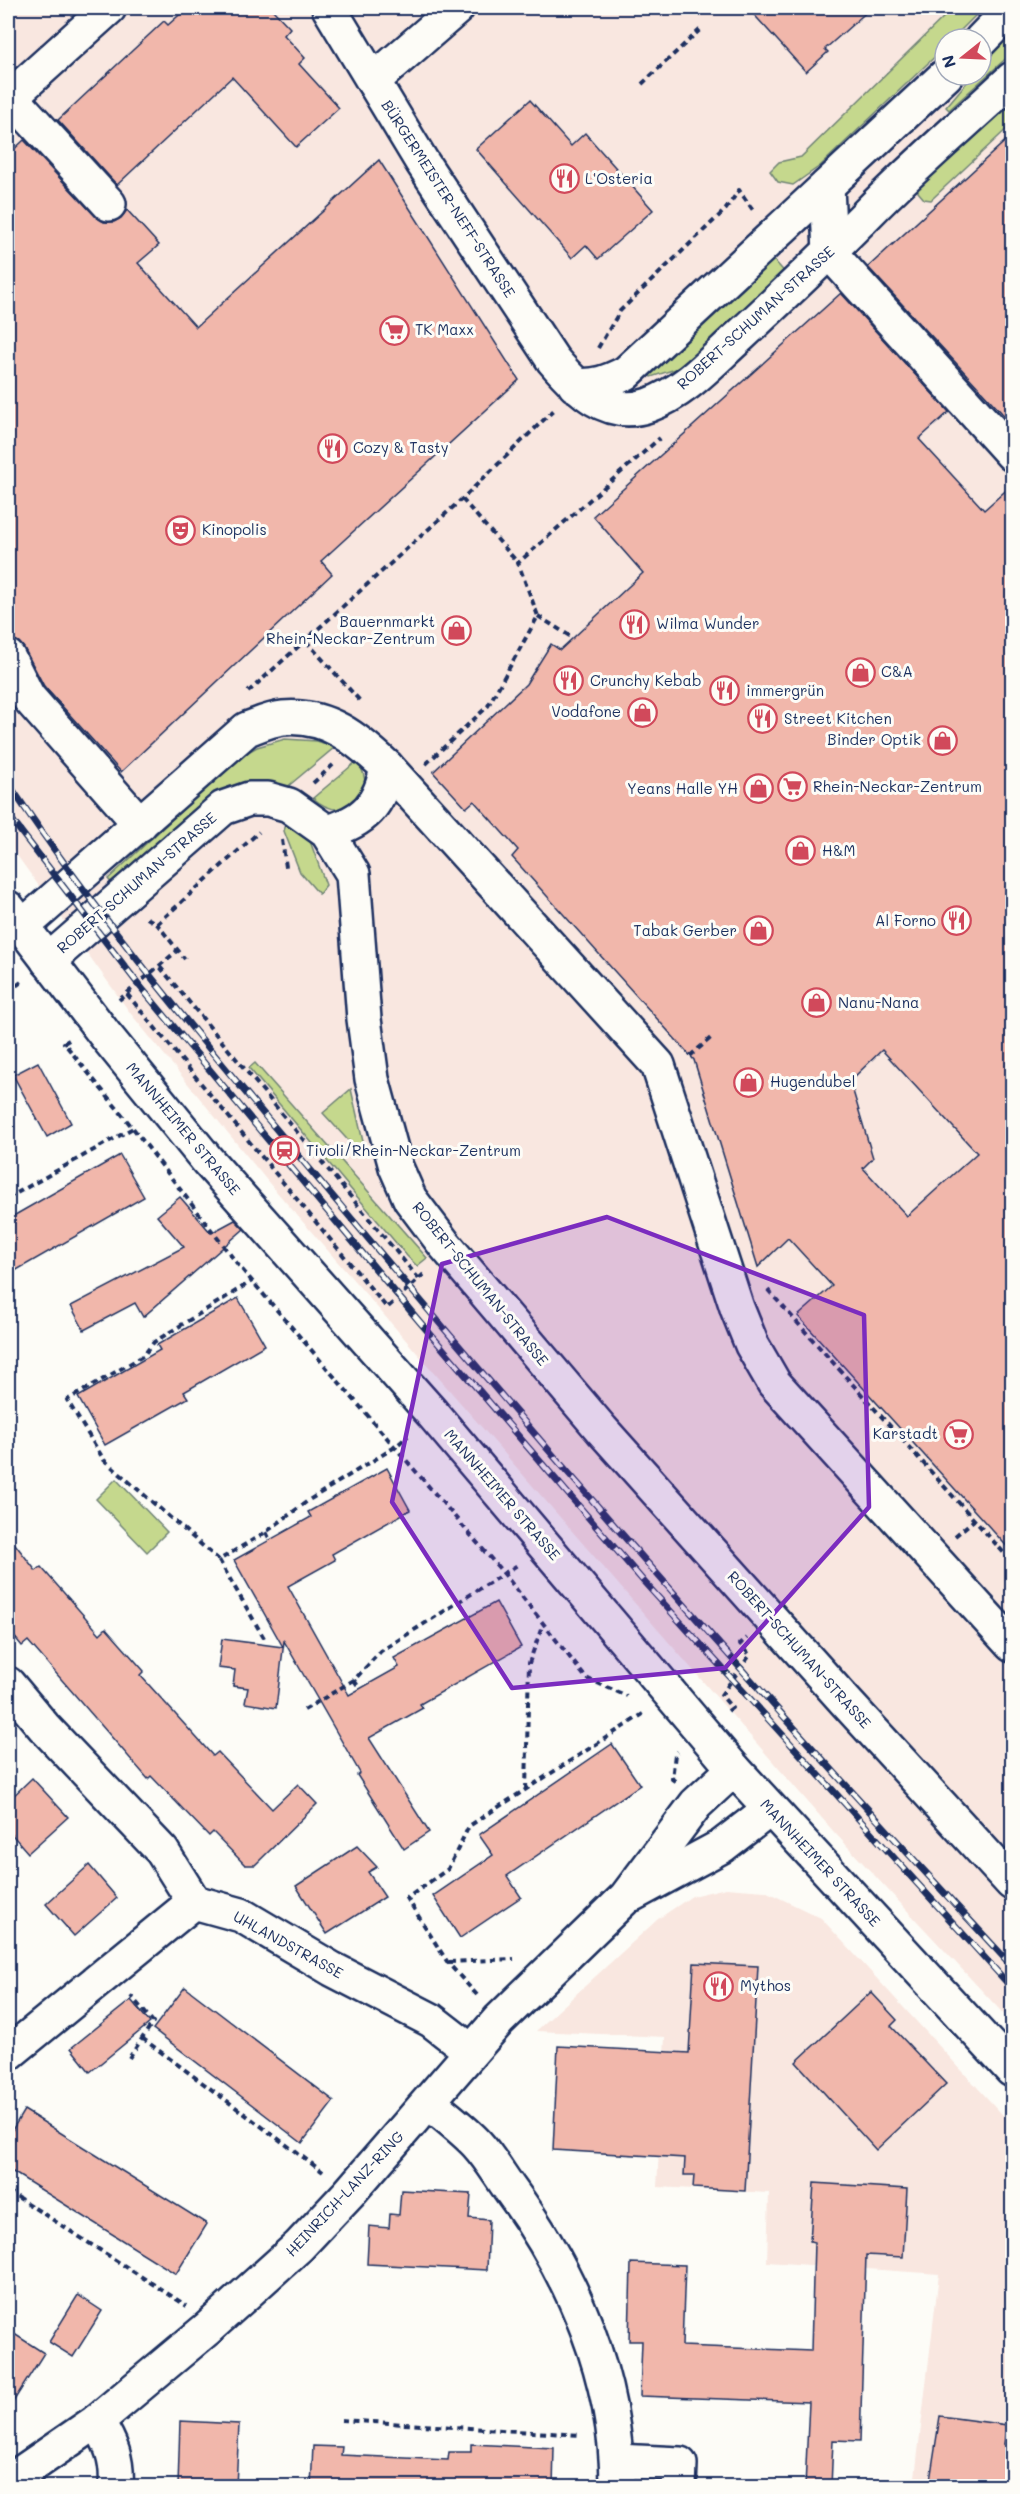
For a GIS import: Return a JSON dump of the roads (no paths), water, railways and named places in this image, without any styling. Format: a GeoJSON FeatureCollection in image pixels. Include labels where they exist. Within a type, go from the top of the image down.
{"type":"FeatureCollection","features":[{"type":"Feature","properties":{"kind":"street"},"geometry":{"type":"LineString","coordinates":[[109,8],[9,98],[109,204]]}},
{"type":"Feature","properties":{"kind":"street","name":"BÜRGERMEISTER-NEFF-STRASSE"},"geometry":{"type":"LineString","coordinates":[[329,8],[428,172],[553,360],[574,385]]}},
{"type":"Feature","properties":{"kind":"street"},"geometry":{"type":"LineString","coordinates":[[373,81],[457,8]]}},
{"type":"Feature","properties":{"kind":"street"},"geometry":{"type":"LineString","coordinates":[[993,28],[1012,8]]}},
{"type":"Feature","properties":{"kind":"street","name":"ROBERT-SCHUMAN-STRASSE"},"geometry":{"type":"LineString","coordinates":[[574,385],[594,400],[616,407],[647,406],[683,388],[830,253],[871,210],[1012,79]]}},
{"type":"Feature","properties":{"kind":"street"},"geometry":{"type":"LineString","coordinates":[[574,385],[589,387],[605,384],[626,373],[933,87]]}},
{"type":"Feature","properties":{"kind":"street"},"geometry":{"type":"LineString","coordinates":[[827,186],[830,253],[1012,454]]}},
{"type":"Feature","properties":{"kind":"street"},"geometry":{"type":"LineString","coordinates":[[8,657],[28,697],[140,824]]}},
{"type":"Feature","properties":{"kind":"street"},"geometry":{"type":"LineString","coordinates":[[15,917],[140,824],[247,729],[282,718],[312,720],[336,726],[359,741],[387,767],[658,1065],[737,1308],[752,1345],[774,1383],[1012,1645]]}},
{"type":"Feature","properties":{"kind":"street"},"geometry":{"type":"LineString","coordinates":[[327,831],[341,828],[366,814],[382,790],[387,767]]}},
{"type":"Feature","properties":{"kind":"street","name":"ROBERT-SCHUMAN-STRASSE"},"geometry":{"type":"LineString","coordinates":[[48,961],[223,808],[249,799],[268,799],[289,805],[327,831],[353,874],[364,1018],[372,1079],[396,1167],[410,1199],[465,1269],[602,1430],[844,1701],[1012,1883]]}},
{"type":"Feature","properties":{"kind":"street","name":"MANNHEIMER STRASSE"},"geometry":{"type":"LineString","coordinates":[[15,917],[94,1020],[207,1160],[447,1431],[734,1769],[1012,2070]]}},
{"type":"Feature","properties":{"kind":"street"},"geometry":{"type":"LineString","coordinates":[[8,1684],[44,1727],[162,1851],[194,1902],[8,2054]]}},
{"type":"Feature","properties":{"kind":"street","name":"HEINRICH-LANZ-RING"},"geometry":{"type":"LineString","coordinates":[[8,2482],[97,2421],[207,2329],[299,2246],[349,2193],[499,2020],[626,1898],[696,1804],[734,1769]]}},
{"type":"Feature","properties":{"kind":"street","name":"HEINRICH-LANZ-RING"},"geometry":{"type":"LineString","coordinates":[[626,1898],[722,1846],[770,1809]]}},
{"type":"Feature","properties":{"kind":"street","name":"UHLANDSTRASSE"},"geometry":{"type":"LineString","coordinates":[[194,1902],[241,1915],[332,1969],[431,2020],[471,2051]]}},
{"type":"Feature","properties":{"kind":"street"},"geometry":{"type":"LineString","coordinates":[[429,2102],[477,2145],[538,2227],[570,2285],[595,2348],[616,2461],[680,2464],[679,2487]]}},
{"type":"Feature","properties":{"kind":"street"},"geometry":{"type":"LineString","coordinates":[[97,2421],[111,2442],[117,2468],[116,2487]]}},
{"type":"Feature","properties":{"kind":"railway"},"geometry":{"type":"LineString","coordinates":[[8,783],[48,841],[132,953],[436,1319],[679,1599],[844,1784],[1012,1966]]}},
{"type":"Feature","properties":{"kind":"railway"},"geometry":{"type":"LineString","coordinates":[[8,815],[139,985],[419,1321],[645,1583],[1012,1988]]}},
{"type":"Feature","properties":{"kind":"place","name":"L'Osteria"},"geometry":{"type":"Point","coordinates":[564,179]}},
{"type":"Feature","properties":{"kind":"place","name":"TK Maxx"},"geometry":{"type":"Point","coordinates":[394,330]}},
{"type":"Feature","properties":{"kind":"place","name":"Cozy & Tasty"},"geometry":{"type":"Point","coordinates":[332,448]}},
{"type":"Feature","properties":{"kind":"place","name":"Kinopolis"},"geometry":{"type":"Point","coordinates":[181,530]}},
{"type":"Feature","properties":{"kind":"place","name":"Wilma Wunder"},"geometry":{"type":"Point","coordinates":[635,624]}},
{"type":"Feature","properties":{"kind":"place","name":"Bauernmarkt Rhein-Neckar-Zentrum"},"geometry":{"type":"Point","coordinates":[456,631]}},
{"type":"Feature","properties":{"kind":"place","name":"C&A"},"geometry":{"type":"Point","coordinates":[860,672]}},
{"type":"Feature","properties":{"kind":"place","name":"Crunchy Kebab"},"geometry":{"type":"Point","coordinates":[569,681]}},
{"type":"Feature","properties":{"kind":"place","name":"immergrün"},"geometry":{"type":"Point","coordinates":[725,691]}},
{"type":"Feature","properties":{"kind":"place","name":"Vodafone"},"geometry":{"type":"Point","coordinates":[642,712]}},
{"type":"Feature","properties":{"kind":"place","name":"Street Kitchen"},"geometry":{"type":"Point","coordinates":[763,719]}},
{"type":"Feature","properties":{"kind":"place","name":"Binder Optik"},"geometry":{"type":"Point","coordinates":[942,740]}},
{"type":"Feature","properties":{"kind":"place","name":"Rhein-Neckar-Zentrum"},"geometry":{"type":"Point","coordinates":[792,787]}},
{"type":"Feature","properties":{"kind":"place","name":"Yeans Halle YH"},"geometry":{"type":"Point","coordinates":[759,789]}},
{"type":"Feature","properties":{"kind":"place","name":"H&M"},"geometry":{"type":"Point","coordinates":[801,851]}},
{"type":"Feature","properties":{"kind":"place","name":"Al Forno"},"geometry":{"type":"Point","coordinates":[957,921]}},
{"type":"Feature","properties":{"kind":"place","name":"Tabak Gerber"},"geometry":{"type":"Point","coordinates":[758,931]}},
{"type":"Feature","properties":{"kind":"place","name":"Nanu-Nana"},"geometry":{"type":"Point","coordinates":[817,1003]}},
{"type":"Feature","properties":{"kind":"place","name":"Hugendubel"},"geometry":{"type":"Point","coordinates":[749,1082]}},
{"type":"Feature","properties":{"kind":"place","name":"Tivoli/Rhein-Neckar-Zentrum"},"geometry":{"type":"Point","coordinates":[285,1151]}},
{"type":"Feature","properties":{"kind":"place","name":"Karstadt"},"geometry":{"type":"Point","coordinates":[959,1434]}},
{"type":"Feature","properties":{"kind":"place","name":"Mythos"},"geometry":{"type":"Point","coordinates":[719,1986]}}]}
